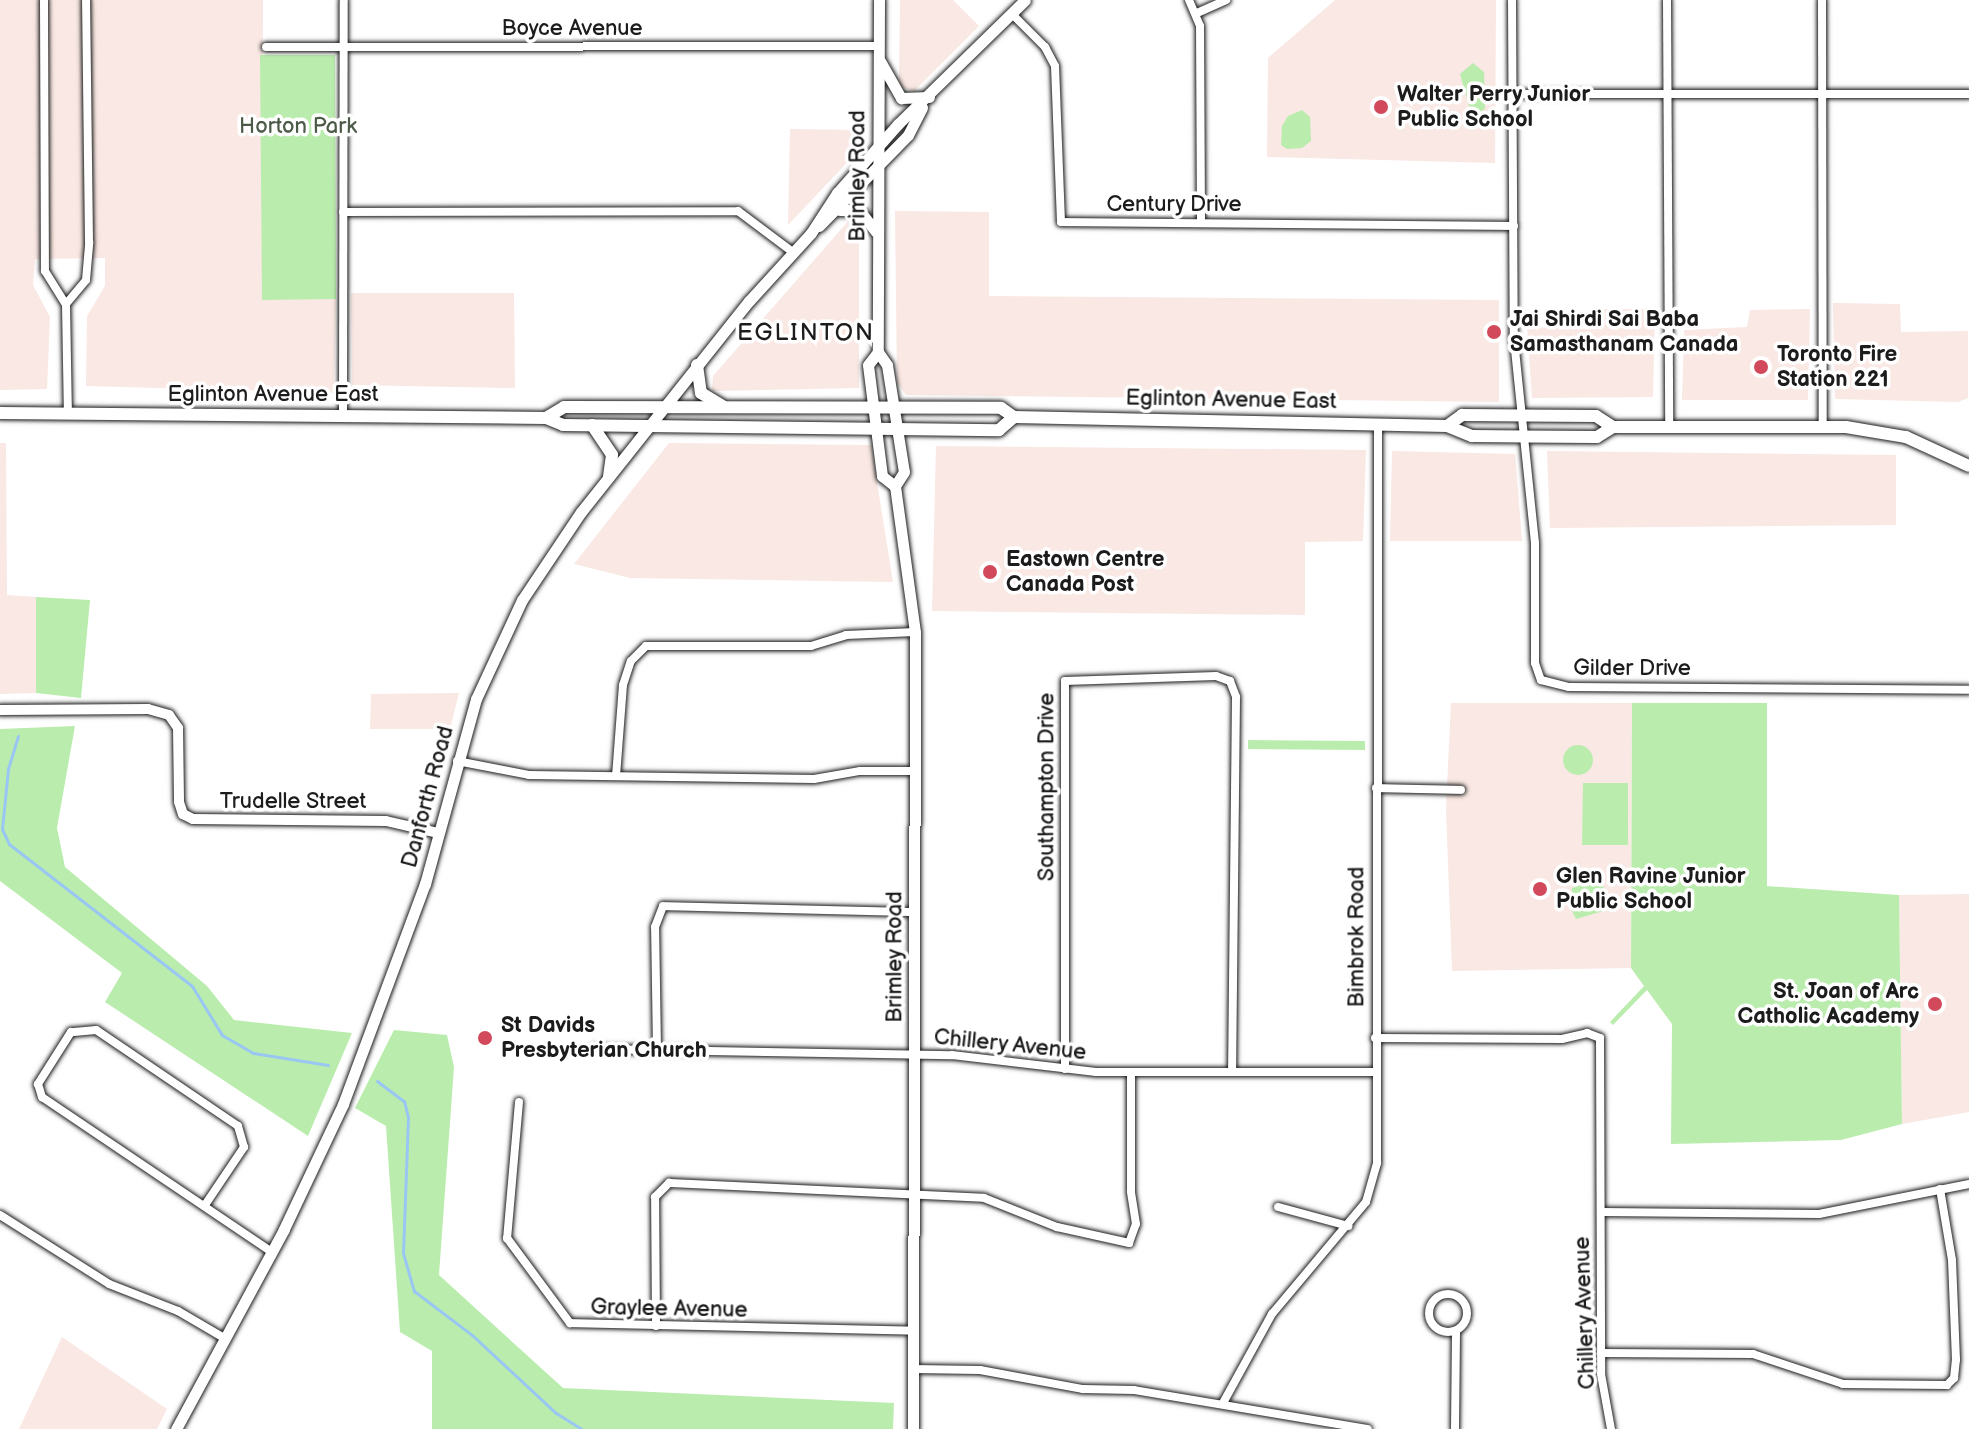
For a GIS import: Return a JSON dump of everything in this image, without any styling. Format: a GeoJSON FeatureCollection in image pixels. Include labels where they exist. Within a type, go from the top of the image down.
{"type":"FeatureCollection","features":[{"type":"Feature","properties":{"kind":"main road","name":"Brimley Road"},"geometry":{"type":"LineString","coordinates":[[879,0],[881,165],[877,236],[878,352],[887,365],[904,472],[895,486],[915,632],[913,1429]]}},
{"type":"Feature","properties":{"kind":"main road","name":"Danforth Road"},"geometry":{"type":"LineString","coordinates":[[176,1429],[272,1252],[348,1091],[398,960],[457,761],[503,633],[556,546],[697,365],[811,233],[879,146],[1025,0]]}},
{"type":"Feature","properties":{"kind":"main road"},"geometry":{"type":"LineString","coordinates":[[878,52],[901,98],[927,100]]}},
{"type":"Feature","properties":{"kind":"main road","name":"Danforth Road"},"geometry":{"type":"LineString","coordinates":[[811,233],[840,210],[908,135],[927,100]]}},
{"type":"Feature","properties":{"kind":"main road"},"geometry":{"type":"LineString","coordinates":[[840,210],[859,210],[870,218],[877,236]]}},
{"type":"Feature","properties":{"kind":"main road","name":"Brimley Road"},"geometry":{"type":"LineString","coordinates":[[878,352],[868,365],[873,407],[882,476],[895,486]]}},
{"type":"Feature","properties":{"kind":"main road"},"geometry":{"type":"LineString","coordinates":[[697,365],[701,393],[725,408]]}},
{"type":"Feature","properties":{"kind":"main road","name":"Eglinton Avenue East"},"geometry":{"type":"LineString","coordinates":[[546,418],[564,407],[894,407],[1001,408],[1014,417],[1447,426],[1472,436],[1597,437],[1613,427]]}},
{"type":"Feature","properties":{"kind":"main road","name":"Eglinton Avenue East"},"geometry":{"type":"LineString","coordinates":[[0,413],[546,418],[563,425],[999,430],[1014,417]]}},
{"type":"Feature","properties":{"kind":"main road","name":"Eglinton Avenue East"},"geometry":{"type":"LineString","coordinates":[[1447,426],[1462,415],[1521,415],[1596,416],[1613,427],[1823,427],[1906,437],[1969,466]]}},
{"type":"Feature","properties":{"kind":"main road"},"geometry":{"type":"LineString","coordinates":[[592,425],[612,455],[609,477]]}},
{"type":"Feature","properties":{"kind":"street"},"geometry":{"type":"LineString","coordinates":[[44,0],[45,271],[66,304],[68,414]]}},
{"type":"Feature","properties":{"kind":"street"},"geometry":{"type":"LineString","coordinates":[[66,304],[86,280],[87,267],[86,0]]}},
{"type":"Feature","properties":{"kind":"street"},"geometry":{"type":"LineString","coordinates":[[343,416],[344,0]]}},
{"type":"Feature","properties":{"kind":"street"},"geometry":{"type":"LineString","coordinates":[[1189,0],[1197,13],[1201,222]]}},
{"type":"Feature","properties":{"kind":"street"},"geometry":{"type":"LineString","coordinates":[[1197,13],[1226,0]]}},
{"type":"Feature","properties":{"kind":"street"},"geometry":{"type":"LineString","coordinates":[[1512,0],[1514,226],[1524,437]]}},
{"type":"Feature","properties":{"kind":"street"},"geometry":{"type":"LineString","coordinates":[[1667,0],[1669,428]]}},
{"type":"Feature","properties":{"kind":"street"},"geometry":{"type":"LineString","coordinates":[[1822,0],[1823,427]]}},
{"type":"Feature","properties":{"kind":"street","name":"Century Drive"},"geometry":{"type":"LineString","coordinates":[[1012,14],[1045,47],[1055,66],[1061,222],[1514,226]]}},
{"type":"Feature","properties":{"kind":"street","name":"Boyce Avenue"},"geometry":{"type":"LineString","coordinates":[[266,47],[878,52]]}},
{"type":"Feature","properties":{"kind":"street"},"geometry":{"type":"LineString","coordinates":[[1514,94],[1969,94]]}},
{"type":"Feature","properties":{"kind":"street"},"geometry":{"type":"LineString","coordinates":[[343,212],[738,211],[794,253]]}},
{"type":"Feature","properties":{"kind":"street","name":"Bimbrok Road"},"geometry":{"type":"LineString","coordinates":[[1223,1403],[1272,1314],[1366,1202],[1377,1163],[1378,423]]}},
{"type":"Feature","properties":{"kind":"street","name":"Gilder Drive"},"geometry":{"type":"LineString","coordinates":[[1524,437],[1535,543],[1535,663],[1546,684],[1969,690]]}},
{"type":"Feature","properties":{"kind":"street"},"geometry":{"type":"LineString","coordinates":[[616,776],[623,685],[631,661],[646,646],[811,646],[846,635],[915,632]]}},
{"type":"Feature","properties":{"kind":"street","name":"Southampton Drive"},"geometry":{"type":"LineString","coordinates":[[1065,1069],[1065,681],[1216,676],[1230,681],[1236,697],[1232,1072]]}},
{"type":"Feature","properties":{"kind":"street","name":"Trudelle Street"},"geometry":{"type":"LineString","coordinates":[[0,710],[148,709],[169,715],[178,728],[179,802],[183,814],[193,819],[386,821],[438,833]]}},
{"type":"Feature","properties":{"kind":"street"},"geometry":{"type":"LineString","coordinates":[[457,761],[505,774],[814,779],[860,771],[916,771]]}},
{"type":"Feature","properties":{"kind":"street"},"geometry":{"type":"LineString","coordinates":[[1376,788],[1461,790]]}},
{"type":"Feature","properties":{"kind":"street"},"geometry":{"type":"LineString","coordinates":[[657,1049],[655,927],[663,906],[915,912]]}},
{"type":"Feature","properties":{"kind":"street"},"geometry":{"type":"LineString","coordinates":[[205,1205],[244,1147],[238,1126],[96,1030],[71,1032],[38,1084],[42,1097],[272,1252]]}},
{"type":"Feature","properties":{"kind":"street","name":"Chillery Avenue"},"geometry":{"type":"LineString","coordinates":[[1375,1038],[1562,1039],[1587,1033],[1600,1038],[1601,1353],[1611,1429]]}},
{"type":"Feature","properties":{"kind":"street","name":"Chillery Avenue"},"geometry":{"type":"LineString","coordinates":[[594,1049],[990,1057],[1065,1069],[1131,1072],[1375,1072]]}},
{"type":"Feature","properties":{"kind":"street"},"geometry":{"type":"LineString","coordinates":[[656,1326],[655,1197],[660,1186],[677,1183],[693,1188],[914,1192],[984,1198],[1057,1227],[1129,1243],[1136,1224],[1131,1176],[1131,1072]]}},
{"type":"Feature","properties":{"kind":"street","name":"Graylee Avenue"},"geometry":{"type":"LineString","coordinates":[[519,1102],[508,1243],[570,1323],[913,1331]]}},
{"type":"Feature","properties":{"kind":"street"},"geometry":{"type":"LineString","coordinates":[[1601,1212],[1819,1214],[1969,1184]]}},
{"type":"Feature","properties":{"kind":"street"},"geometry":{"type":"LineString","coordinates":[[1601,1353],[1753,1354],[1843,1384],[1947,1385],[1954,1378],[1956,1360],[1952,1260],[1940,1189]]}},
{"type":"Feature","properties":{"kind":"street"},"geometry":{"type":"LineString","coordinates":[[1278,1207],[1348,1226]]}},
{"type":"Feature","properties":{"kind":"street"},"geometry":{"type":"LineString","coordinates":[[0,1215],[109,1284],[178,1311],[224,1338]]}},
{"type":"Feature","properties":{"kind":"street"},"geometry":{"type":"LineString","coordinates":[[1455,1429],[1456,1331],[1465,1322],[1467,1309],[1461,1298],[1442,1295],[1432,1302],[1430,1320],[1438,1329],[1456,1331]]}},
{"type":"Feature","properties":{"kind":"street"},"geometry":{"type":"LineString","coordinates":[[913,1369],[980,1370],[1065,1387],[1223,1403],[1368,1429]]}},
{"type":"Feature","properties":{"kind":"shaded area"},"geometry":{"type":"Polygon","coordinates":[[[0,0],[263,0],[262,299],[336,299],[334,393],[86,386],[87,316],[105,286],[105,258],[35,259],[33,285],[50,317],[47,389],[0,390],[0,0]]]}},
{"type":"Feature","properties":{"kind":"shaded area"},"geometry":{"type":"Polygon","coordinates":[[[900,0],[953,0],[979,26],[914,91],[900,87],[900,0]]]}},
{"type":"Feature","properties":{"kind":"shaded area","name":"Walter Perry Junior Public School"},"geometry":{"type":"Polygon","coordinates":[[[1335,0],[1496,0],[1495,163],[1267,157],[1268,58],[1335,0]]]}},
{"type":"Feature","properties":{"kind":"shaded area"},"geometry":{"type":"Polygon","coordinates":[[[790,129],[860,130],[860,149],[788,225],[790,129]]]}},
{"type":"Feature","properties":{"kind":"shaded area"},"geometry":{"type":"Polygon","coordinates":[[[895,211],[989,212],[989,296],[1499,300],[1499,402],[906,395],[897,382],[895,211]]]}},
{"type":"Feature","properties":{"kind":"shaded area"},"geometry":{"type":"Polygon","coordinates":[[[850,219],[859,236],[859,388],[712,391],[713,376],[850,219]]]}},
{"type":"Feature","properties":{"kind":"shaded area"},"geometry":{"type":"Polygon","coordinates":[[[351,293],[514,293],[515,388],[352,385],[351,293]]]}},
{"type":"Feature","properties":{"kind":"shaded area"},"geometry":{"type":"Polygon","coordinates":[[[1833,303],[1900,304],[1901,332],[1968,331],[1968,398],[1958,402],[1835,399],[1833,303]]]}},
{"type":"Feature","properties":{"kind":"shaded area"},"geometry":{"type":"Polygon","coordinates":[[[1591,309],[1655,309],[1653,397],[1532,398],[1527,327],[1590,329],[1591,309]]]}},
{"type":"Feature","properties":{"kind":"shaded area"},"geometry":{"type":"Polygon","coordinates":[[[1810,309],[1808,400],[1682,400],[1684,330],[1747,327],[1750,310],[1810,309]]]}},
{"type":"Feature","properties":{"kind":"shaded area"},"geometry":{"type":"Polygon","coordinates":[[[0,443],[6,443],[7,595],[36,597],[36,693],[0,694],[0,443]]]}},
{"type":"Feature","properties":{"kind":"shaded area"},"geometry":{"type":"Polygon","coordinates":[[[669,443],[871,445],[893,582],[630,578],[574,564],[669,443]]]}},
{"type":"Feature","properties":{"kind":"shaded area"},"geometry":{"type":"Polygon","coordinates":[[[936,446],[1366,450],[1363,541],[1305,542],[1305,615],[932,611],[936,446]]]}},
{"type":"Feature","properties":{"kind":"shaded area"},"geometry":{"type":"Polygon","coordinates":[[[1392,451],[1515,454],[1522,541],[1390,541],[1392,451]]]}},
{"type":"Feature","properties":{"kind":"shaded area"},"geometry":{"type":"Polygon","coordinates":[[[1547,451],[1896,455],[1896,525],[1550,528],[1547,451]]]}},
{"type":"Feature","properties":{"kind":"shaded area"},"geometry":{"type":"Polygon","coordinates":[[[459,693],[450,729],[370,729],[371,694],[459,693]]]}},
{"type":"Feature","properties":{"kind":"shaded area","name":"Glen Ravine Junior Public School"},"geometry":{"type":"Polygon","coordinates":[[[1451,703],[1632,703],[1631,968],[1452,971],[1446,809],[1451,703]]]}},
{"type":"Feature","properties":{"kind":"shaded area","name":"St. Joan of Arc Catholic Academy"},"geometry":{"type":"Polygon","coordinates":[[[1969,894],[1969,1112],[1902,1124],[1899,895],[1969,894]]]}},
{"type":"Feature","properties":{"kind":"shaded area"},"geometry":{"type":"Polygon","coordinates":[[[62,1337],[167,1409],[157,1429],[19,1429],[62,1337]]]}},
{"type":"Feature","properties":{"kind":"green space","name":"Horton Park"},"geometry":{"type":"Polygon","coordinates":[[[260,55],[335,55],[336,299],[262,300],[260,55]]]}},
{"type":"Feature","properties":{"kind":"green space"},"geometry":{"type":"Polygon","coordinates":[[[1473,63],[1484,72],[1485,109],[1472,116],[1460,74],[1473,63]]]}},
{"type":"Feature","properties":{"kind":"green space"},"geometry":{"type":"Polygon","coordinates":[[[1302,110],[1310,117],[1311,141],[1302,148],[1287,149],[1281,145],[1282,126],[1288,116],[1302,110]]]}},
{"type":"Feature","properties":{"kind":"green space"},"geometry":{"type":"Polygon","coordinates":[[[36,597],[90,600],[81,698],[36,693],[36,597]]]}},
{"type":"Feature","properties":{"kind":"green space"},"geometry":{"type":"Polygon","coordinates":[[[1632,703],[1767,703],[1767,886],[1899,895],[1902,1124],[1841,1140],[1671,1144],[1672,1024],[1647,990],[1613,1025],[1610,1022],[1644,986],[1631,968],[1632,703]]]}},
{"type":"Feature","properties":{"kind":"green space"},"geometry":{"type":"Polygon","coordinates":[[[75,726],[57,828],[65,867],[207,986],[234,1020],[352,1033],[308,1136],[105,1002],[122,973],[0,881],[0,729],[75,726]]]}},
{"type":"Feature","properties":{"kind":"green space"},"geometry":{"type":"Polygon","coordinates":[[[1248,740],[1365,741],[1365,750],[1248,749],[1248,740]]]}},
{"type":"Feature","properties":{"kind":"green space"},"geometry":{"type":"Polygon","coordinates":[[[1578,745],[1589,749],[1593,760],[1589,771],[1578,775],[1567,771],[1563,760],[1567,749],[1578,745]]]}},
{"type":"Feature","properties":{"kind":"green space"},"geometry":{"type":"Polygon","coordinates":[[[1583,783],[1628,783],[1628,845],[1582,845],[1583,783]]]}},
{"type":"Feature","properties":{"kind":"green space"},"geometry":{"type":"Polygon","coordinates":[[[1585,884],[1604,887],[1610,909],[1576,919],[1570,907],[1572,888],[1585,884]]]}},
{"type":"Feature","properties":{"kind":"green space"},"geometry":{"type":"Polygon","coordinates":[[[394,1030],[447,1035],[454,1067],[439,1275],[563,1388],[894,1403],[893,1429],[432,1429],[432,1351],[400,1332],[386,1126],[355,1108],[394,1030]]]}},
{"type":"Feature","properties":{"kind":"waterway"},"geometry":{"type":"LineString","coordinates":[[18,736],[8,769],[2,829],[9,844],[192,986],[222,1035],[253,1053],[328,1065]]}},
{"type":"Feature","properties":{"kind":"waterway"},"geometry":{"type":"LineString","coordinates":[[377,1081],[404,1101],[408,1117],[403,1253],[414,1291],[472,1335],[556,1413],[582,1429]]}},
{"type":"Feature","properties":{"kind":"place","name":"Walter Perry Junior Public School"},"geometry":{"type":"Point","coordinates":[1381,107]}},
{"type":"Feature","properties":{"kind":"place","name":"Jai Shirdi Sai Baba Samasthanam Canada"},"geometry":{"type":"Point","coordinates":[1494,332]}},
{"type":"Feature","properties":{"kind":"place","name":"Toronto Fire Station 221"},"geometry":{"type":"Point","coordinates":[1761,367]}},
{"type":"Feature","properties":{"kind":"place","name":"Eastown Centre Canada Post"},"geometry":{"type":"Point","coordinates":[990,572]}},
{"type":"Feature","properties":{"kind":"place","name":"Glen Ravine Junior Public School"},"geometry":{"type":"Point","coordinates":[1540,889]}},
{"type":"Feature","properties":{"kind":"place","name":"St. Joan of Arc Catholic Academy"},"geometry":{"type":"Point","coordinates":[1935,1004]}},
{"type":"Feature","properties":{"kind":"place","name":"St Davids Presbyterian Church"},"geometry":{"type":"Point","coordinates":[485,1038]}},
{"type":"Feature","properties":{"kind":"district","name":"EGLINTON"},"geometry":{"type":"Point","coordinates":[806,333]}}]}
